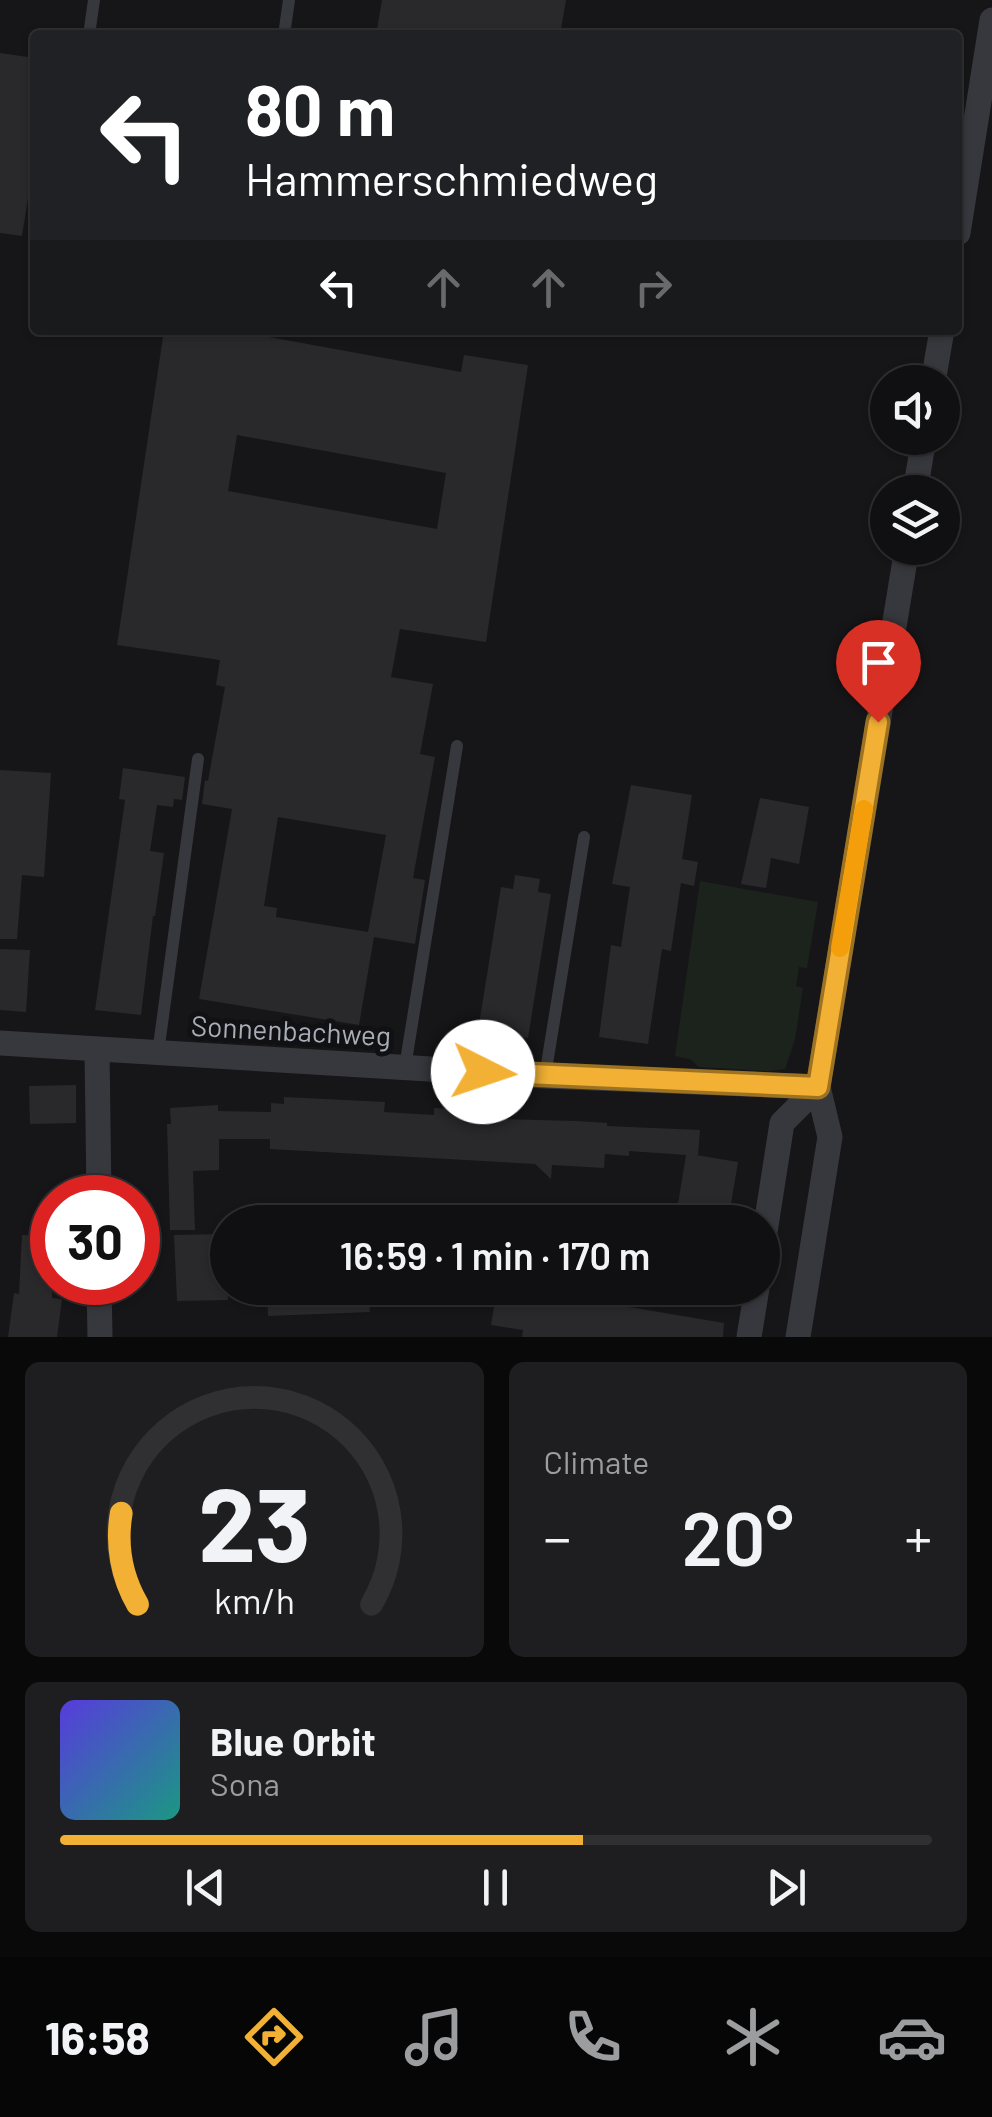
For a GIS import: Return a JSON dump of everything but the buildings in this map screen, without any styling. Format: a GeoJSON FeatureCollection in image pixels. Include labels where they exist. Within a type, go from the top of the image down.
{"type":"FeatureCollection","features":[{"type":"Feature","properties":{"kind":"street"},"geometry":{"type":"LineString","coordinates":[[962,208],[992,20]]}},
{"type":"Feature","properties":{"kind":"street"},"geometry":{"type":"LineString","coordinates":[[936,365],[941,335]]}},
{"type":"Feature","properties":{"kind":"street"},"geometry":{"type":"LineString","coordinates":[[798,1337],[830,1136],[818,1087],[903,565]]}},
{"type":"Feature","properties":{"kind":"street","name":"Sonnenbachweg"},"geometry":{"type":"LineString","coordinates":[[0,1043],[545,1076],[818,1087]]}},
{"type":"Feature","properties":{"kind":"street"},"geometry":{"type":"LineString","coordinates":[[97,1050],[99,1175]]}},
{"type":"Feature","properties":{"kind":"street"},"geometry":{"type":"LineString","coordinates":[[769,1205],[782,1123],[818,1087]]}},
{"type":"Feature","properties":{"kind":"street"},"geometry":{"type":"LineString","coordinates":[[100,1305],[100,1337]]}},
{"type":"Feature","properties":{"kind":"street"},"geometry":{"type":"LineString","coordinates":[[749,1337],[754,1305]]}},
{"type":"Feature","properties":{"kind":"lane"},"geometry":{"type":"LineString","coordinates":[[90,30],[94,0]]}},
{"type":"Feature","properties":{"kind":"lane"},"geometry":{"type":"LineString","coordinates":[[285,30],[290,0]]}},
{"type":"Feature","properties":{"kind":"lane"},"geometry":{"type":"LineString","coordinates":[[405,1068],[457,746]]}},
{"type":"Feature","properties":{"kind":"lane"},"geometry":{"type":"LineString","coordinates":[[158,1053],[198,759]]}},
{"type":"Feature","properties":{"kind":"lane"},"geometry":{"type":"LineString","coordinates":[[545,1076],[584,837]]}},
{"type":"Feature","properties":{"kind":"shaded area"},"geometry":{"type":"Polygon","coordinates":[[[700,881],[818,902],[807,968],[799,967],[796,986],[803,988],[795,1039],[785,1069],[699,1067],[690,1059],[675,1056],[700,881]]]}},
{"type":"Feature","properties":{"kind":"slow traffic"},"geometry":{"type":"LineString","coordinates":[[840,948],[864,809]]}},
{"type":"Feature","properties":{"kind":"route"},"geometry":{"type":"LineString","coordinates":[[483,1072],[818,1087],[878,722]]}}]}
